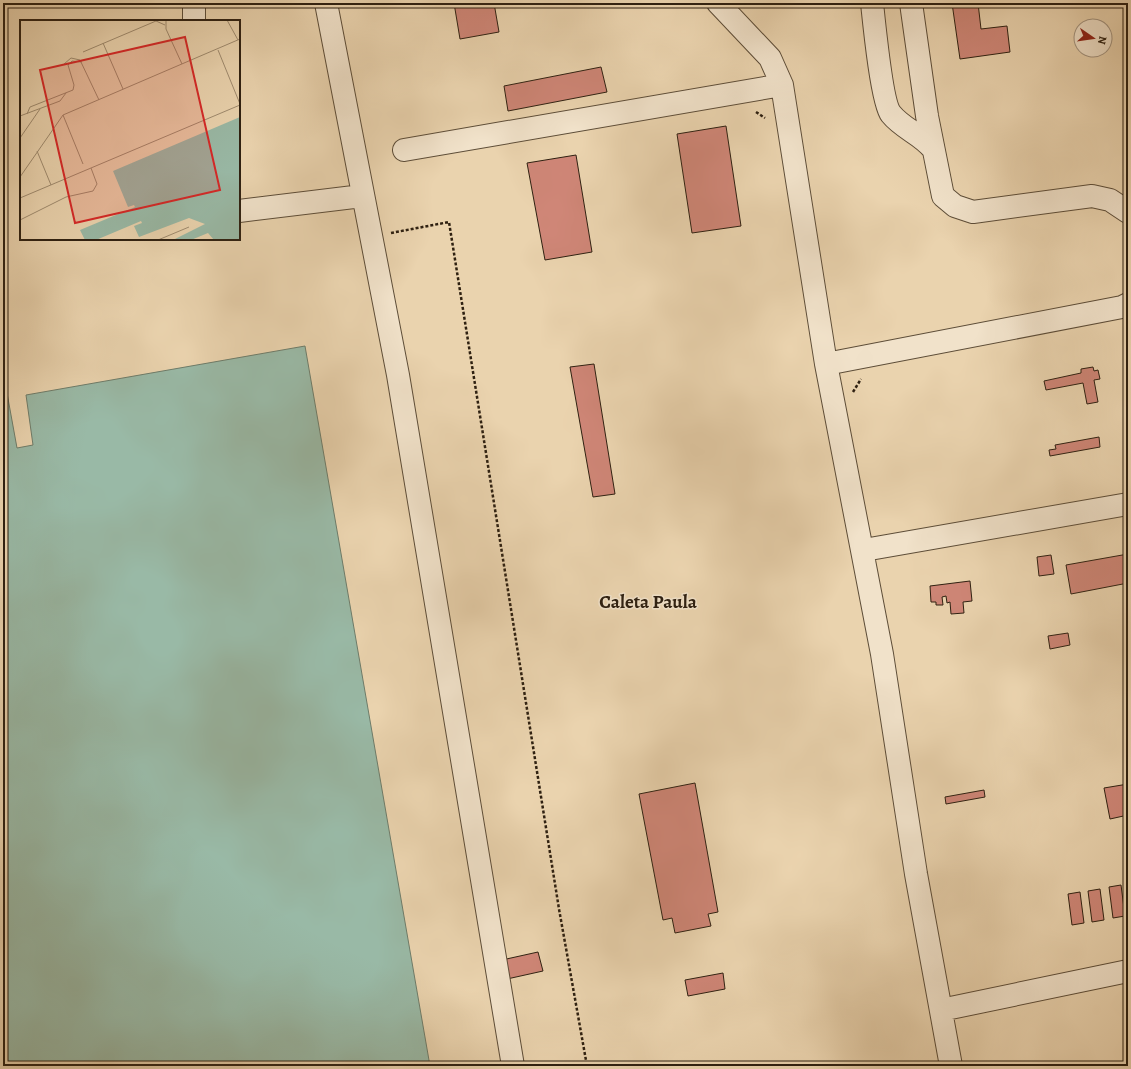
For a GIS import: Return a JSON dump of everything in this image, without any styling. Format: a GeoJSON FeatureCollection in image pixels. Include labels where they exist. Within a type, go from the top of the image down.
{"type":"FeatureCollection","features":[{"type":"Feature","properties":{"kind":"lane"},"geometry":{"type":"LineString","coordinates":[[194,3],[194,20]]}},
{"type":"Feature","properties":{"kind":"lane"},"geometry":{"type":"LineString","coordinates":[[326,3],[362,196],[398,375],[513,1066]]}},
{"type":"Feature","properties":{"kind":"lane"},"geometry":{"type":"LineString","coordinates":[[718,3],[770,58],[782,85],[826,364],[864,550],[882,654],[916,874],[951,1066]]}},
{"type":"Feature","properties":{"kind":"lane"},"geometry":{"type":"LineString","coordinates":[[872,3],[884,93],[890,113],[901,124],[922,136],[933,149]]}},
{"type":"Feature","properties":{"kind":"lane"},"geometry":{"type":"LineString","coordinates":[[911,3],[933,149],[943,196],[955,206],[973,212],[1092,196],[1110,200],[1128,212]]}},
{"type":"Feature","properties":{"kind":"lane"},"geometry":{"type":"LineString","coordinates":[[404,150],[782,85]]}},
{"type":"Feature","properties":{"kind":"lane"},"geometry":{"type":"LineString","coordinates":[[240,211],[362,196]]}},
{"type":"Feature","properties":{"kind":"lane"},"geometry":{"type":"LineString","coordinates":[[826,364],[1126,303]]}},
{"type":"Feature","properties":{"kind":"lane"},"geometry":{"type":"LineString","coordinates":[[864,550],[1128,504]]}},
{"type":"Feature","properties":{"kind":"lane"},"geometry":{"type":"LineString","coordinates":[[941,1010],[1128,971]]}},
{"type":"Feature","properties":{"kind":"path"},"geometry":{"type":"LineString","coordinates":[[755,111],[767,119]]}},
{"type":"Feature","properties":{"kind":"path"},"geometry":{"type":"LineString","coordinates":[[388,226],[389,233],[449,222],[557,893],[587,1066]]}},
{"type":"Feature","properties":{"kind":"path"},"geometry":{"type":"LineString","coordinates":[[853,394],[862,377]]}},
{"type":"Feature","properties":{"kind":"shaded area"},"geometry":{"type":"Polygon","coordinates":[[[305,346],[430,1066],[3,1066],[3,371],[17,448],[33,445],[26,395],[305,346]]]}},
{"type":"Feature","properties":{"kind":"building"},"geometry":{"type":"Polygon","coordinates":[[[454,3],[494,3],[499,32],[460,39],[454,3]]]}},
{"type":"Feature","properties":{"kind":"building"},"geometry":{"type":"Polygon","coordinates":[[[952,3],[978,3],[981,29],[1007,26],[1010,52],[960,59],[952,3]]]}},
{"type":"Feature","properties":{"kind":"building"},"geometry":{"type":"Polygon","coordinates":[[[601,67],[607,92],[508,111],[504,86],[601,67]]]}},
{"type":"Feature","properties":{"kind":"building"},"geometry":{"type":"Polygon","coordinates":[[[726,126],[741,226],[692,233],[677,134],[726,126]]]}},
{"type":"Feature","properties":{"kind":"building"},"geometry":{"type":"Polygon","coordinates":[[[576,155],[592,252],[545,260],[527,163],[576,155]]]}},
{"type":"Feature","properties":{"kind":"building"},"geometry":{"type":"Polygon","coordinates":[[[594,364],[615,494],[593,497],[570,367],[594,364]]]}},
{"type":"Feature","properties":{"kind":"building"},"geometry":{"type":"Polygon","coordinates":[[[1093,367],[1094,371],[1098,370],[1100,379],[1094,380],[1098,402],[1087,404],[1083,383],[1046,390],[1044,381],[1081,373],[1081,369],[1093,367]]]}},
{"type":"Feature","properties":{"kind":"building"},"geometry":{"type":"Polygon","coordinates":[[[1099,437],[1100,447],[1050,456],[1049,450],[1056,449],[1055,445],[1099,437]]]}},
{"type":"Feature","properties":{"kind":"building"},"geometry":{"type":"Polygon","coordinates":[[[1128,554],[1128,583],[1071,594],[1066,565],[1128,554]]]}},
{"type":"Feature","properties":{"kind":"building"},"geometry":{"type":"Polygon","coordinates":[[[1051,555],[1054,574],[1039,576],[1037,557],[1051,555]]]}},
{"type":"Feature","properties":{"kind":"building"},"geometry":{"type":"Polygon","coordinates":[[[970,581],[972,601],[963,602],[964,613],[951,614],[950,602],[947,603],[946,596],[942,597],[943,605],[936,605],[936,602],[931,602],[930,586],[970,581]]]}},
{"type":"Feature","properties":{"kind":"building"},"geometry":{"type":"Polygon","coordinates":[[[1068,633],[1070,645],[1050,649],[1048,636],[1068,633]]]}},
{"type":"Feature","properties":{"kind":"building"},"geometry":{"type":"Polygon","coordinates":[[[695,783],[718,912],[708,914],[711,926],[675,933],[672,918],[663,920],[639,794],[695,783]]]}},
{"type":"Feature","properties":{"kind":"building"},"geometry":{"type":"Polygon","coordinates":[[[1128,784],[1128,815],[1110,819],[1104,788],[1128,784]]]}},
{"type":"Feature","properties":{"kind":"building"},"geometry":{"type":"Polygon","coordinates":[[[984,790],[985,797],[946,804],[945,797],[984,790]]]}},
{"type":"Feature","properties":{"kind":"building"},"geometry":{"type":"Polygon","coordinates":[[[1121,885],[1125,916],[1113,918],[1109,887],[1121,885]]]}},
{"type":"Feature","properties":{"kind":"building"},"geometry":{"type":"Polygon","coordinates":[[[1100,889],[1104,920],[1092,922],[1088,891],[1100,889]]]}},
{"type":"Feature","properties":{"kind":"building"},"geometry":{"type":"Polygon","coordinates":[[[1080,892],[1084,923],[1072,925],[1068,894],[1080,892]]]}},
{"type":"Feature","properties":{"kind":"building"},"geometry":{"type":"Polygon","coordinates":[[[538,952],[543,971],[507,979],[502,960],[538,952]]]}},
{"type":"Feature","properties":{"kind":"building"},"geometry":{"type":"Polygon","coordinates":[[[723,973],[725,989],[688,996],[685,980],[723,973]]]}},
{"type":"Feature","properties":{"kind":"district","name":"Caleta Paula"},"geometry":{"type":"Point","coordinates":[648,602]}}]}
